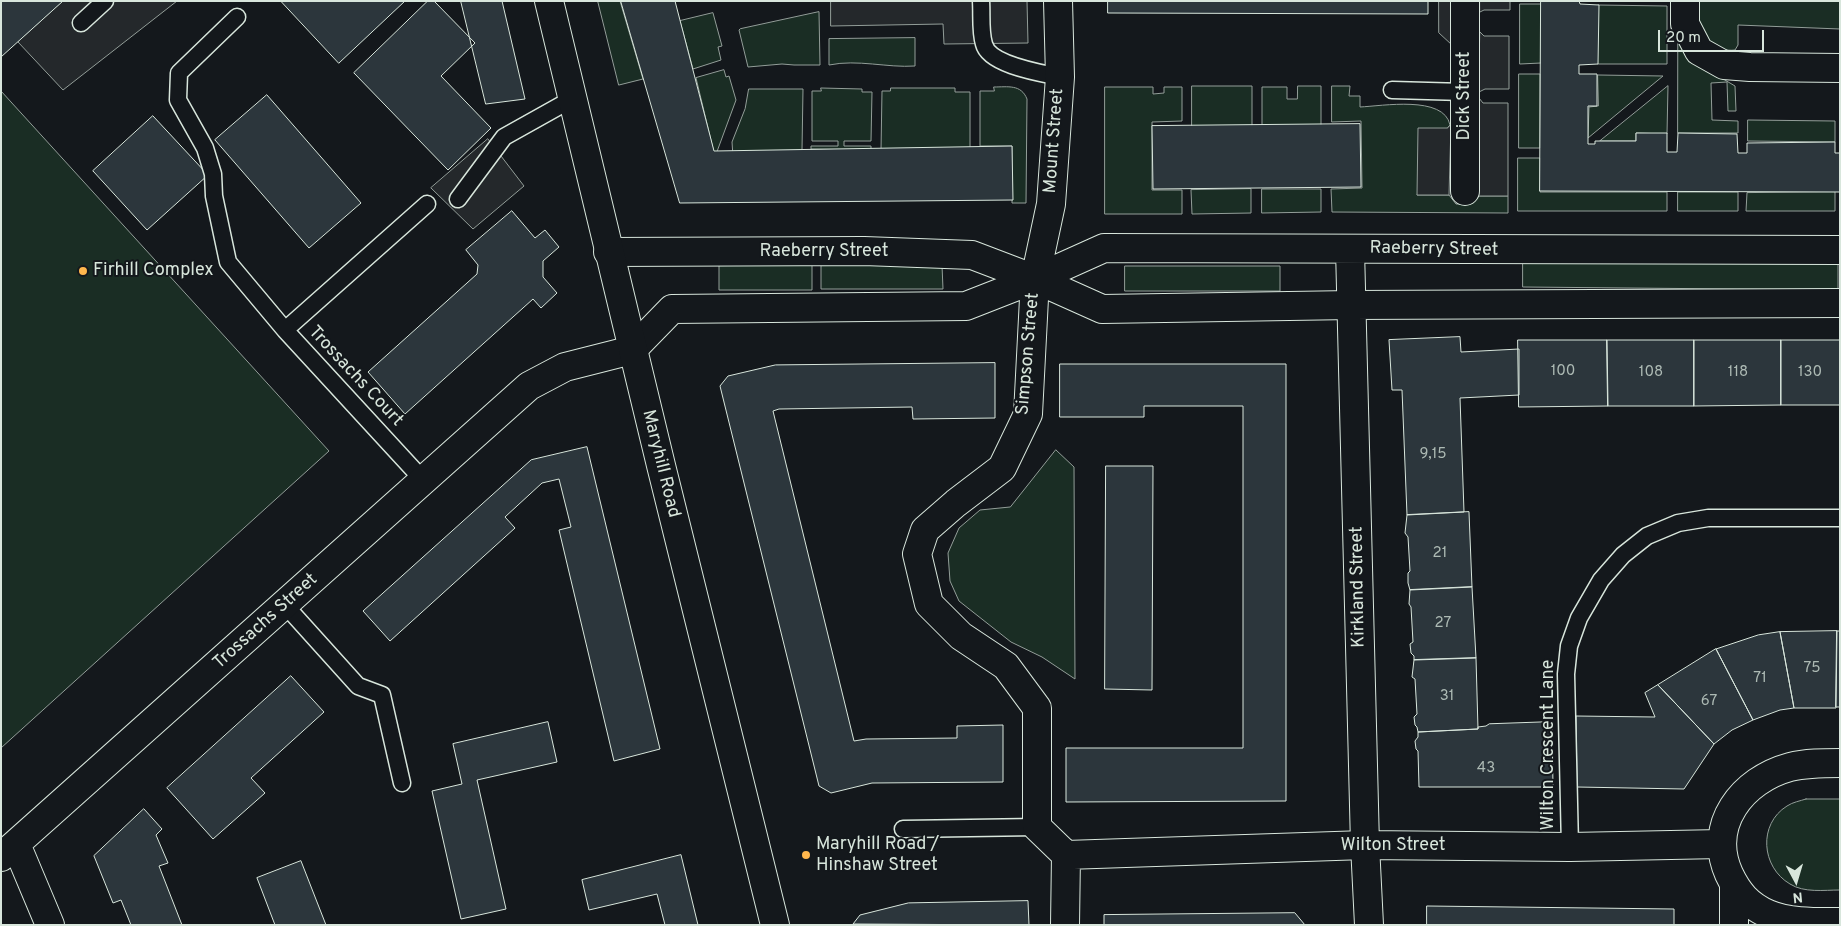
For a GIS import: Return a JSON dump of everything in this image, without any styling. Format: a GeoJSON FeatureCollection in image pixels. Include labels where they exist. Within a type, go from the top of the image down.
{"type":"FeatureCollection","features":[{"type":"Feature","properties":{"kind":"street","name":"Maryhill Road"},"geometry":{"type":"LineString","coordinates":[[549,1],[608,252],[733,762],[775,925]]}},
{"type":"Feature","properties":{"kind":"street","name":"Mount Street"},"geometry":{"type":"LineString","coordinates":[[1035,279],[1051,204],[1060,77],[1058,1]]}},
{"type":"Feature","properties":{"kind":"street","name":"Dick Street"},"geometry":{"type":"LineString","coordinates":[[1465,191],[1464,92],[1466,1]]}},
{"type":"Feature","properties":{"kind":"street"},"geometry":{"type":"LineString","coordinates":[[1685,1],[1685,24],[1699,51],[1724,65],[1840,68]]}},
{"type":"Feature","properties":{"kind":"street","name":"Raeberry Street"},"geometry":{"type":"LineString","coordinates":[[632,350],[672,309],[714,307],[966,306],[1035,279],[1104,248],[1840,250]]}},
{"type":"Feature","properties":{"kind":"street","name":"Kirkland Street"},"geometry":{"type":"LineString","coordinates":[[1350,249],[1365,845],[1369,925]]}},
{"type":"Feature","properties":{"kind":"street","name":"Raeberry Street"},"geometry":{"type":"LineString","coordinates":[[608,252],[864,251],[972,255],[1035,279],[1102,309],[1352,305],[1840,303]]}},
{"type":"Feature","properties":{"kind":"street","name":"Simpson Street"},"geometry":{"type":"LineString","coordinates":[[1035,279],[1028,414],[1002,468],[956,503],[925,530],[918,554],[929,604],[961,636],[1006,666],[1037,708],[1036,827]]}},
{"type":"Feature","properties":{"kind":"street","name":"Trossachs Street"},"geometry":{"type":"LineString","coordinates":[[9,850],[529,386],[565,367],[632,350]]}},
{"type":"Feature","properties":{"kind":"street"},"geometry":{"type":"LineString","coordinates":[[1840,764],[1816,763],[1790,767],[1772,774],[1755,785],[1740,796],[1723,829],[1721,844],[1724,863],[1734,885],[1743,898],[1755,908],[1770,915],[1788,919],[1840,922]]}},
{"type":"Feature","properties":{"kind":"street"},"geometry":{"type":"LineString","coordinates":[[1036,827],[1066,855],[1065,925]]}},
{"type":"Feature","properties":{"kind":"street","name":"Wilton Street"},"geometry":{"type":"LineString","coordinates":[[1066,855],[1365,845],[1570,847],[1721,844]]}},
{"type":"Feature","properties":{"kind":"street"},"geometry":{"type":"LineString","coordinates":[[9,850],[50,925]]}},
{"type":"Feature","properties":{"kind":"street"},"geometry":{"type":"LineString","coordinates":[[1734,885],[1734,925]]}},
{"type":"Feature","properties":{"kind":"lane"},"geometry":{"type":"LineString","coordinates":[[81,23],[105,1]]}},
{"type":"Feature","properties":{"kind":"lane"},"geometry":{"type":"LineString","coordinates":[[981,1],[984,45],[991,56],[1015,66],[1060,77]]}},
{"type":"Feature","properties":{"kind":"lane"},"geometry":{"type":"LineString","coordinates":[[237,17],[179,72],[178,100],[205,148],[213,174],[214,196],[228,262],[284,330]]}},
{"type":"Feature","properties":{"kind":"lane"},"geometry":{"type":"LineString","coordinates":[[1392,90],[1464,92]]}},
{"type":"Feature","properties":{"kind":"lane"},"geometry":{"type":"LineString","coordinates":[[458,199],[504,137],[572,99]]}},
{"type":"Feature","properties":{"kind":"lane","name":"Trossachs Court"},"geometry":{"type":"LineString","coordinates":[[424,481],[284,330],[427,204]]}},
{"type":"Feature","properties":{"kind":"lane","name":"Wilton Crescent Lane"},"geometry":{"type":"LineString","coordinates":[[1570,847],[1566,674],[1568,656],[1579,618],[1601,580],[1623,555],[1646,536],[1678,523],[1708,518],[1840,518]]}},
{"type":"Feature","properties":{"kind":"lane"},"geometry":{"type":"LineString","coordinates":[[285,605],[358,686],[382,695],[402,784]]}},
{"type":"Feature","properties":{"kind":"lane"},"geometry":{"type":"LineString","coordinates":[[903,829],[1036,827]]}},
{"type":"Feature","properties":{"kind":"green space"},"geometry":{"type":"Polygon","coordinates":[[[598,1],[620,1],[643,79],[619,85],[598,1]]]}},
{"type":"Feature","properties":{"kind":"green space"},"geometry":{"type":"Polygon","coordinates":[[[1695,1],[1840,1],[1840,29],[1738,25],[1738,45],[1735,50],[1729,50],[1719,48],[1697,31],[1695,1]]]}},
{"type":"Feature","properties":{"kind":"green space"},"geometry":{"type":"Polygon","coordinates":[[[1520,4],[1541,4],[1541,63],[1520,64],[1520,4]]]}},
{"type":"Feature","properties":{"kind":"green space"},"geometry":{"type":"Polygon","coordinates":[[[1598,5],[1667,6],[1667,64],[1598,64],[1598,5]]]}},
{"type":"Feature","properties":{"kind":"green space"},"geometry":{"type":"Polygon","coordinates":[[[819,12],[820,65],[782,64],[748,67],[740,29],[819,12]]]}},
{"type":"Feature","properties":{"kind":"green space"},"geometry":{"type":"Polygon","coordinates":[[[713,13],[722,46],[718,47],[721,60],[693,69],[680,21],[713,13]]]}},
{"type":"Feature","properties":{"kind":"green space"},"geometry":{"type":"Polygon","coordinates":[[[915,38],[915,66],[862,63],[829,65],[829,39],[915,38]]]}},
{"type":"Feature","properties":{"kind":"green space"},"geometry":{"type":"Polygon","coordinates":[[[1678,40],[1693,61],[1735,86],[1736,111],[1728,111],[1727,82],[1711,83],[1712,120],[1738,121],[1738,133],[1678,133],[1678,40]]]}},
{"type":"Feature","properties":{"kind":"green space"},"geometry":{"type":"Polygon","coordinates":[[[724,70],[726,77],[729,76],[736,100],[715,157],[696,78],[724,70]]]}},
{"type":"Feature","properties":{"kind":"green space"},"geometry":{"type":"Polygon","coordinates":[[[1519,74],[1540,74],[1540,148],[1519,148],[1519,74]]]}},
{"type":"Feature","properties":{"kind":"green space"},"geometry":{"type":"Polygon","coordinates":[[[1598,75],[1663,76],[1588,138],[1589,107],[1598,106],[1598,75]]]}},
{"type":"Feature","properties":{"kind":"green space"},"geometry":{"type":"Polygon","coordinates":[[[1192,86],[1252,86],[1252,132],[1192,132],[1192,86]]]}},
{"type":"Feature","properties":{"kind":"green space"},"geometry":{"type":"Polygon","coordinates":[[[1298,86],[1321,86],[1321,132],[1262,132],[1262,87],[1287,87],[1287,99],[1297,99],[1298,86]]]}},
{"type":"Feature","properties":{"kind":"green space"},"geometry":{"type":"Polygon","coordinates":[[[1332,86],[1350,86],[1349,96],[1360,96],[1360,107],[1411,104],[1436,109],[1445,116],[1450,125],[1417,195],[1449,195],[1456,204],[1469,204],[1479,196],[1508,196],[1508,213],[1332,212],[1331,189],[1362,188],[1361,121],[1332,122],[1332,86]]]}},
{"type":"Feature","properties":{"kind":"green space"},"geometry":{"type":"Polygon","coordinates":[[[1668,86],[1667,134],[1636,133],[1636,141],[1600,141],[1668,86]]]}},
{"type":"Feature","properties":{"kind":"green space"},"geometry":{"type":"Polygon","coordinates":[[[994,87],[1014,87],[1021,91],[1027,99],[1026,203],[1012,203],[1012,146],[980,146],[980,91],[994,91],[994,87]]]}},
{"type":"Feature","properties":{"kind":"green space"},"geometry":{"type":"Polygon","coordinates":[[[1105,87],[1153,87],[1153,94],[1164,93],[1164,87],[1182,87],[1182,121],[1152,122],[1152,190],[1182,190],[1182,214],[1105,214],[1105,87]]]}},
{"type":"Feature","properties":{"kind":"green space"},"geometry":{"type":"Polygon","coordinates":[[[821,88],[862,89],[862,92],[872,92],[871,141],[844,141],[844,146],[871,146],[871,150],[811,149],[811,146],[838,146],[838,141],[812,141],[812,91],[821,91],[821,88]]]}},
{"type":"Feature","properties":{"kind":"green space"},"geometry":{"type":"Polygon","coordinates":[[[891,88],[955,88],[955,92],[970,92],[970,157],[881,150],[882,91],[890,91],[891,88]]]}},
{"type":"Feature","properties":{"kind":"green space"},"geometry":{"type":"Polygon","coordinates":[[[749,89],[803,89],[802,150],[733,157],[732,142],[745,109],[749,89]]]}},
{"type":"Feature","properties":{"kind":"green space","name":"Firhill Complex"},"geometry":{"type":"Polygon","coordinates":[[[1,91],[329,451],[1,748],[1,91]]]}},
{"type":"Feature","properties":{"kind":"green space"},"geometry":{"type":"Polygon","coordinates":[[[1748,120],[1835,121],[1835,142],[1748,141],[1748,120]]]}},
{"type":"Feature","properties":{"kind":"green space"},"geometry":{"type":"Polygon","coordinates":[[[1518,158],[1540,158],[1540,192],[1667,192],[1667,211],[1518,211],[1518,158]]]}},
{"type":"Feature","properties":{"kind":"green space"},"geometry":{"type":"Polygon","coordinates":[[[1251,189],[1251,213],[1192,214],[1191,190],[1251,189]]]}},
{"type":"Feature","properties":{"kind":"green space"},"geometry":{"type":"Polygon","coordinates":[[[1262,189],[1321,189],[1321,212],[1262,213],[1262,189]]]}},
{"type":"Feature","properties":{"kind":"green space"},"geometry":{"type":"Polygon","coordinates":[[[1678,192],[1738,192],[1738,211],[1678,211],[1678,192]]]}},
{"type":"Feature","properties":{"kind":"green space"},"geometry":{"type":"Polygon","coordinates":[[[1835,192],[1835,211],[1746,211],[1747,193],[1835,192]]]}},
{"type":"Feature","properties":{"kind":"green space"},"geometry":{"type":"Polygon","coordinates":[[[1523,262],[1838,264],[1838,290],[1523,287],[1523,262]]]}},
{"type":"Feature","properties":{"kind":"green space"},"geometry":{"type":"Polygon","coordinates":[[[812,265],[812,290],[719,290],[719,266],[812,265]]]}},
{"type":"Feature","properties":{"kind":"green space"},"geometry":{"type":"Polygon","coordinates":[[[942,265],[943,289],[821,289],[821,266],[942,265]]]}},
{"type":"Feature","properties":{"kind":"green space"},"geometry":{"type":"Polygon","coordinates":[[[1125,266],[1280,266],[1280,291],[1125,291],[1125,266]]]}},
{"type":"Feature","properties":{"kind":"green space"},"geometry":{"type":"Polygon","coordinates":[[[1056,450],[1074,467],[1075,679],[1042,657],[1011,642],[959,601],[950,581],[948,553],[959,528],[980,510],[1010,507],[1056,450]]]}},
{"type":"Feature","properties":{"kind":"green space"},"geometry":{"type":"Polygon","coordinates":[[[1806,799],[1840,799],[1840,890],[1814,890],[1796,887],[1780,877],[1769,857],[1767,845],[1771,823],[1787,806],[1806,799]]]}},
{"type":"Feature","properties":{"kind":"shaded area"},"geometry":{"type":"Polygon","coordinates":[[[63,1],[177,1],[63,90],[18,42],[63,1]]]}},
{"type":"Feature","properties":{"kind":"shaded area"},"geometry":{"type":"Polygon","coordinates":[[[831,1],[1027,1],[1028,43],[944,44],[943,24],[831,26],[831,1]]]}},
{"type":"Feature","properties":{"kind":"shaded area"},"geometry":{"type":"Polygon","coordinates":[[[1439,1],[1452,1],[1452,45],[1439,33],[1439,1]]]}},
{"type":"Feature","properties":{"kind":"shaded area"},"geometry":{"type":"Polygon","coordinates":[[[1480,1],[1510,1],[1510,10],[1484,10],[1480,12],[1480,1]]]}},
{"type":"Feature","properties":{"kind":"shaded area"},"geometry":{"type":"Polygon","coordinates":[[[1480,32],[1484,36],[1509,36],[1509,89],[1485,89],[1479,92],[1480,32]]]}},
{"type":"Feature","properties":{"kind":"shaded area"},"geometry":{"type":"Polygon","coordinates":[[[1479,98],[1483,103],[1508,103],[1508,196],[1479,196],[1479,98]]]}},
{"type":"Feature","properties":{"kind":"shaded area"},"geometry":{"type":"Polygon","coordinates":[[[1451,125],[1449,195],[1417,195],[1418,128],[1447,128],[1451,125]]]}},
{"type":"Feature","properties":{"kind":"shaded area"},"geometry":{"type":"Polygon","coordinates":[[[488,139],[524,186],[473,229],[431,188],[488,139]]]}},
{"type":"Feature","properties":{"kind":"building"},"geometry":{"type":"Polygon","coordinates":[[[1,1],[63,1],[1,57],[1,1]]]}},
{"type":"Feature","properties":{"kind":"building"},"geometry":{"type":"Polygon","coordinates":[[[281,1],[405,1],[339,63],[281,1]]]}},
{"type":"Feature","properties":{"kind":"building"},"geometry":{"type":"Polygon","coordinates":[[[428,1],[434,1],[475,43],[441,76],[491,128],[448,170],[354,73],[428,1]]]}},
{"type":"Feature","properties":{"kind":"building"},"geometry":{"type":"Polygon","coordinates":[[[461,1],[502,1],[525,99],[486,104],[461,1]]]}},
{"type":"Feature","properties":{"kind":"building"},"geometry":{"type":"Polygon","coordinates":[[[621,1],[675,1],[714,151],[1012,146],[1013,200],[680,203],[621,1]]]}},
{"type":"Feature","properties":{"kind":"building"},"geometry":{"type":"Polygon","coordinates":[[[1108,1],[1428,1],[1428,14],[1108,13],[1108,1]]]}},
{"type":"Feature","properties":{"kind":"building"},"geometry":{"type":"Polygon","coordinates":[[[1541,1],[1579,1],[1580,4],[1599,5],[1598,64],[1579,65],[1579,74],[1597,74],[1597,106],[1588,106],[1588,144],[1595,144],[1595,141],[1636,141],[1636,133],[1667,133],[1667,152],[1677,152],[1678,133],[1737,134],[1738,153],[1747,153],[1747,143],[1835,142],[1835,153],[1840,153],[1840,192],[1540,191],[1541,1]]]}},
{"type":"Feature","properties":{"kind":"building"},"geometry":{"type":"Polygon","coordinates":[[[267,95],[361,203],[309,248],[215,140],[267,95]]]}},
{"type":"Feature","properties":{"kind":"building"},"geometry":{"type":"Polygon","coordinates":[[[153,116],[208,175],[147,230],[93,171],[153,116]]]}},
{"type":"Feature","properties":{"kind":"building"},"geometry":{"type":"Polygon","coordinates":[[[1360,124],[1361,187],[1153,189],[1152,126],[1360,124]]]}},
{"type":"Feature","properties":{"kind":"building"},"geometry":{"type":"Polygon","coordinates":[[[512,211],[535,238],[545,230],[559,247],[543,261],[543,277],[557,293],[541,308],[533,299],[405,414],[368,372],[477,274],[478,265],[466,250],[512,211]]]}},
{"type":"Feature","properties":{"kind":"building"},"geometry":{"type":"Polygon","coordinates":[[[1460,337],[1461,352],[1519,349],[1519,395],[1460,398],[1464,512],[1407,515],[1402,390],[1392,390],[1389,340],[1460,337]]]}},
{"type":"Feature","properties":{"kind":"building"},"geometry":{"type":"Polygon","coordinates":[[[1518,340],[1607,340],[1608,406],[1519,407],[1518,340]]]}},
{"type":"Feature","properties":{"kind":"building"},"geometry":{"type":"Polygon","coordinates":[[[1607,340],[1694,340],[1694,406],[1608,406],[1607,340]]]}},
{"type":"Feature","properties":{"kind":"building"},"geometry":{"type":"Polygon","coordinates":[[[1694,340],[1781,340],[1781,405],[1694,406],[1694,340]]]}},
{"type":"Feature","properties":{"kind":"building"},"geometry":{"type":"Polygon","coordinates":[[[1781,340],[1840,340],[1840,405],[1781,405],[1781,340]]]}},
{"type":"Feature","properties":{"kind":"building"},"geometry":{"type":"Polygon","coordinates":[[[995,363],[995,418],[913,419],[912,407],[779,409],[773,411],[854,741],[866,739],[957,738],[957,726],[1003,725],[1003,782],[872,783],[831,793],[819,786],[720,386],[728,376],[775,365],[995,363]]]}},
{"type":"Feature","properties":{"kind":"building"},"geometry":{"type":"Polygon","coordinates":[[[1060,364],[1286,364],[1286,801],[1066,802],[1066,748],[1243,748],[1243,406],[1144,406],[1144,417],[1060,417],[1060,364]]]}},
{"type":"Feature","properties":{"kind":"building"},"geometry":{"type":"Polygon","coordinates":[[[587,447],[660,749],[614,761],[559,530],[571,527],[559,479],[542,483],[505,517],[515,528],[390,641],[363,611],[531,460],[587,447]]]}},
{"type":"Feature","properties":{"kind":"building"},"geometry":{"type":"Polygon","coordinates":[[[1106,466],[1153,466],[1152,690],[1105,689],[1106,466]]]}},
{"type":"Feature","properties":{"kind":"building"},"geometry":{"type":"Polygon","coordinates":[[[1469,512],[1472,587],[1410,590],[1408,583],[1408,573],[1410,571],[1408,537],[1405,533],[1407,515],[1469,512]]]}},
{"type":"Feature","properties":{"kind":"building"},"geometry":{"type":"Polygon","coordinates":[[[1472,587],[1476,658],[1414,660],[1410,644],[1413,642],[1411,607],[1409,604],[1410,590],[1472,587]]]}},
{"type":"Feature","properties":{"kind":"building"},"geometry":{"type":"Polygon","coordinates":[[[1837,631],[1836,708],[1794,708],[1780,632],[1837,631]]]}},
{"type":"Feature","properties":{"kind":"building"},"geometry":{"type":"Polygon","coordinates":[[[1837,631],[1840,631],[1840,707],[1836,707],[1837,631]]]}},
{"type":"Feature","properties":{"kind":"building"},"geometry":{"type":"Polygon","coordinates":[[[1780,632],[1794,708],[1780,710],[1753,720],[1716,649],[1758,635],[1780,632]]]}},
{"type":"Feature","properties":{"kind":"building"},"geometry":{"type":"Polygon","coordinates":[[[1716,649],[1753,720],[1732,730],[1714,744],[1658,685],[1716,649]]]}},
{"type":"Feature","properties":{"kind":"building"},"geometry":{"type":"Polygon","coordinates":[[[1476,658],[1478,729],[1418,732],[1414,717],[1417,714],[1415,679],[1412,677],[1414,660],[1476,658]]]}},
{"type":"Feature","properties":{"kind":"building"},"geometry":{"type":"Polygon","coordinates":[[[291,676],[324,712],[251,778],[265,793],[213,839],[167,788],[291,676]]]}},
{"type":"Feature","properties":{"kind":"building"},"geometry":{"type":"Polygon","coordinates":[[[1658,685],[1714,744],[1684,789],[1577,787],[1576,716],[1655,717],[1645,693],[1658,685]]]}},
{"type":"Feature","properties":{"kind":"building"},"geometry":{"type":"Polygon","coordinates":[[[548,722],[557,762],[477,780],[506,909],[461,919],[432,791],[462,784],[453,744],[548,722]]]}},
{"type":"Feature","properties":{"kind":"building"},"geometry":{"type":"Polygon","coordinates":[[[1552,722],[1553,787],[1419,787],[1418,751],[1415,741],[1418,737],[1418,732],[1478,729],[1478,727],[1489,724],[1552,722]]]}},
{"type":"Feature","properties":{"kind":"building"},"geometry":{"type":"Polygon","coordinates":[[[144,809],[162,829],[156,835],[168,863],[159,866],[182,925],[131,925],[121,900],[113,903],[94,856],[144,809]]]}},
{"type":"Feature","properties":{"kind":"building"},"geometry":{"type":"Polygon","coordinates":[[[681,855],[698,925],[665,925],[657,894],[589,910],[582,880],[681,855]]]}},
{"type":"Feature","properties":{"kind":"building"},"geometry":{"type":"Polygon","coordinates":[[[301,861],[326,925],[275,925],[257,878],[301,861]]]}},
{"type":"Feature","properties":{"kind":"building"},"geometry":{"type":"Polygon","coordinates":[[[1028,901],[1029,925],[853,924],[860,915],[908,903],[1028,901]]]}},
{"type":"Feature","properties":{"kind":"building"},"geometry":{"type":"Polygon","coordinates":[[[1427,906],[1674,909],[1674,925],[1427,925],[1427,906]]]}},
{"type":"Feature","properties":{"kind":"building"},"geometry":{"type":"Polygon","coordinates":[[[1295,913],[1305,925],[1104,925],[1104,915],[1295,913]]]}},
{"type":"Feature","properties":{"kind":"place","name":"Firhill Complex"},"geometry":{"type":"Point","coordinates":[83,271]}},
{"type":"Feature","properties":{"kind":"place","name":"Maryhill Road / Hinshaw Street"},"geometry":{"type":"Point","coordinates":[806,855]}}]}
